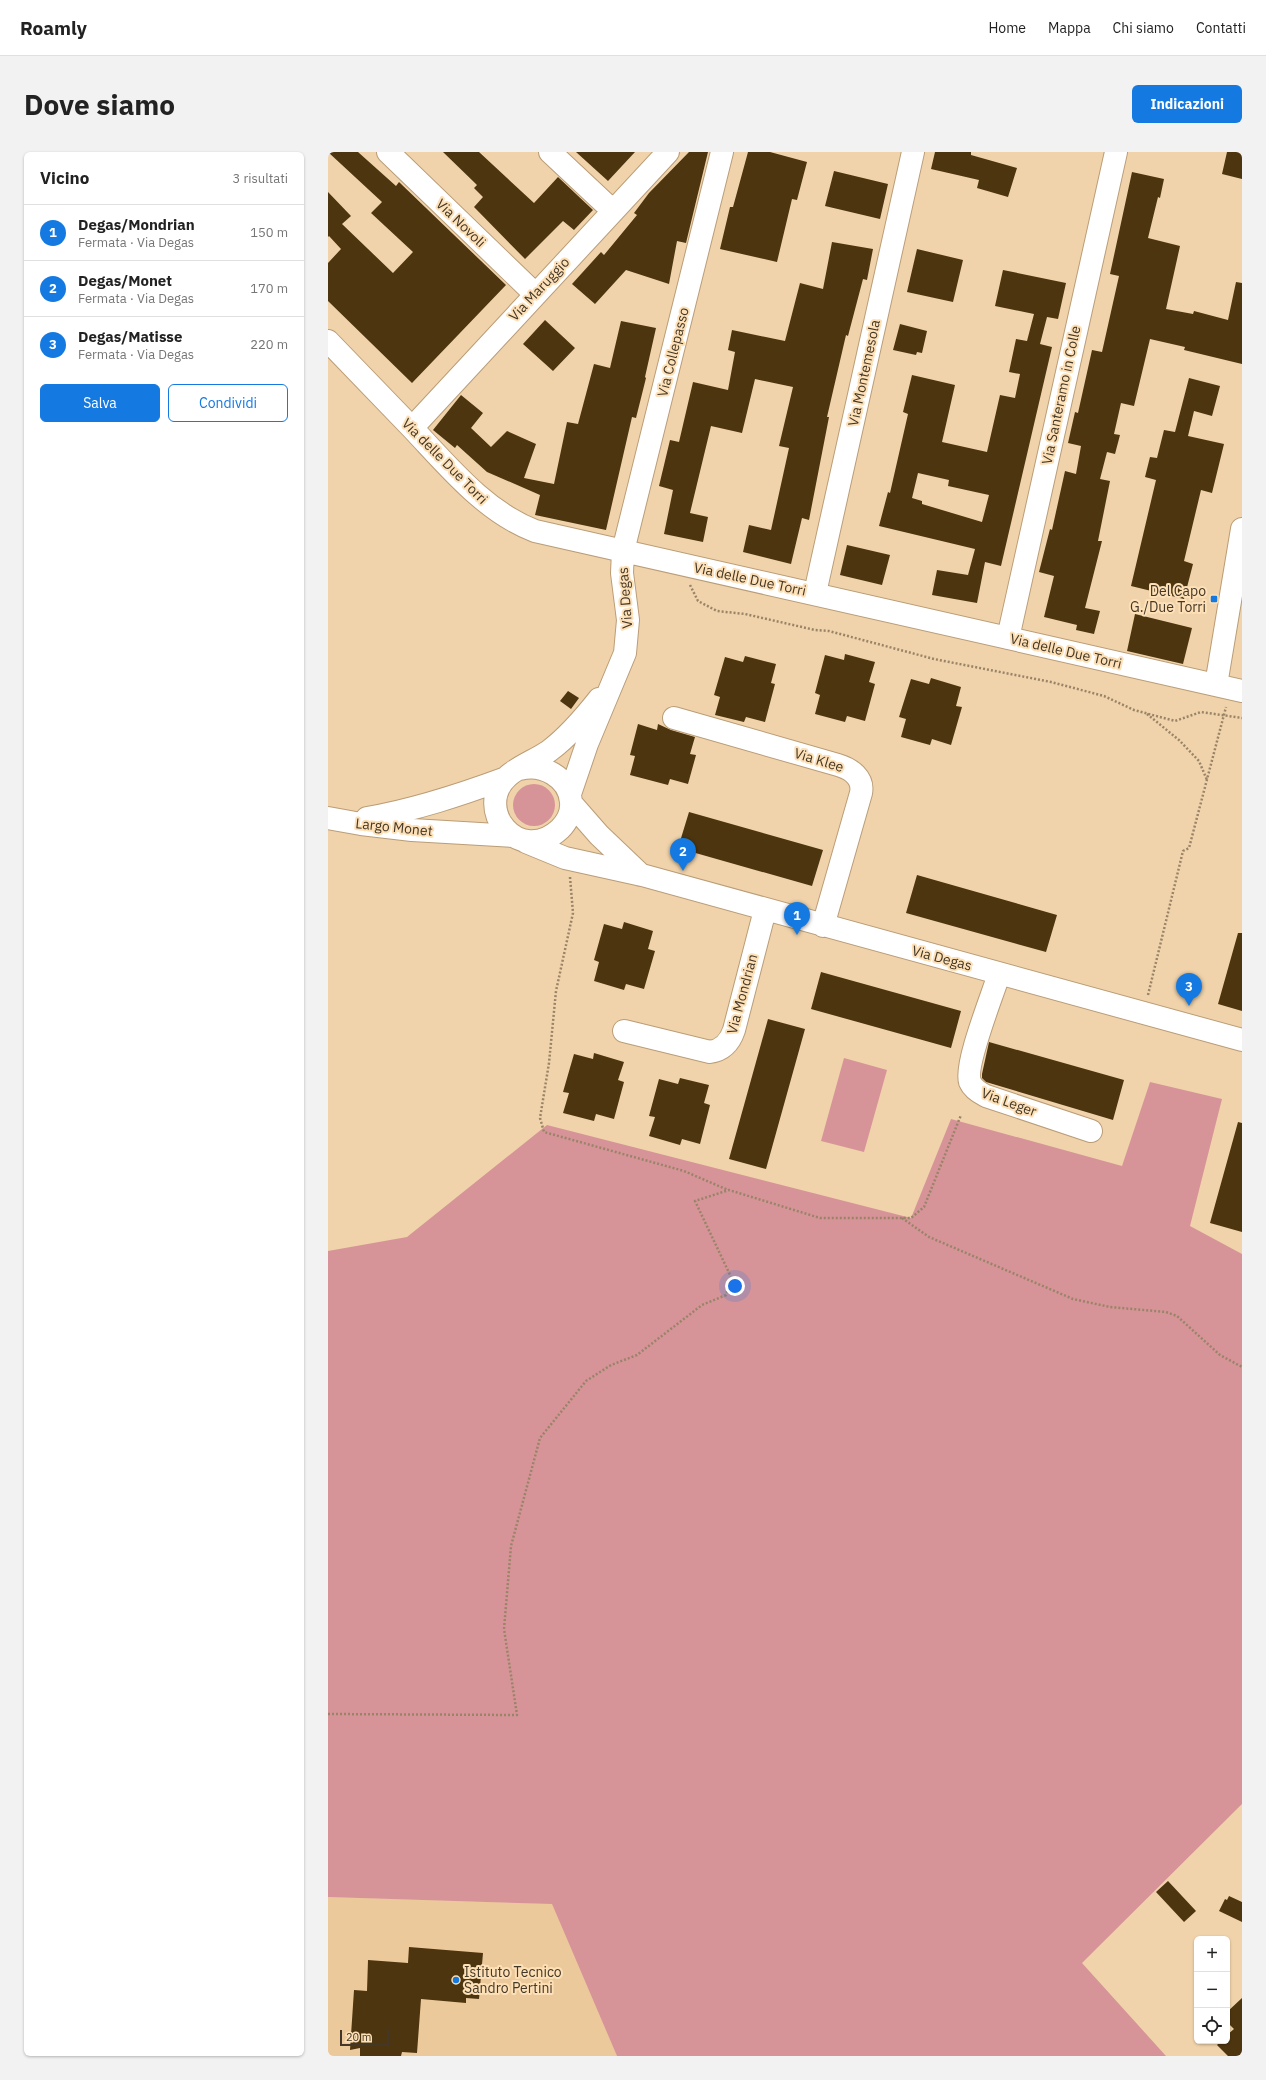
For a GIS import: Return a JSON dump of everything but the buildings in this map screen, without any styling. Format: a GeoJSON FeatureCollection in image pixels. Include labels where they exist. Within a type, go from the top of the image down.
{"type":"FeatureCollection","features":[{"type":"Feature","properties":{"kind":"street","name":"Via Novoli"},"geometry":{"type":"LineString","coordinates":[[388,152],[535,294]]}},
{"type":"Feature","properties":{"kind":"street"},"geometry":{"type":"LineString","coordinates":[[550,152],[613,211]]}},
{"type":"Feature","properties":{"kind":"street","name":"Via Maruggio"},"geometry":{"type":"LineString","coordinates":[[412,428],[668,152]]}},
{"type":"Feature","properties":{"kind":"street","name":"Via Collepasso"},"geometry":{"type":"LineString","coordinates":[[623,551],[722,152]]}},
{"type":"Feature","properties":{"kind":"street","name":"Via Montemesola"},"geometry":{"type":"LineString","coordinates":[[815,593],[914,152]]}},
{"type":"Feature","properties":{"kind":"street","name":"Via Santeramo in Colle"},"geometry":{"type":"LineString","coordinates":[[1008,638],[1116,152]]}},
{"type":"Feature","properties":{"kind":"street","name":"Via delle Due Torri"},"geometry":{"type":"LineString","coordinates":[[328,340],[412,428],[481,497],[511,521],[534,531],[815,593],[1230,688]]}},
{"type":"Feature","properties":{"kind":"street"},"geometry":{"type":"LineString","coordinates":[[1230,688],[1242,529]]}},
{"type":"Feature","properties":{"kind":"street","name":"Via Degas"},"geometry":{"type":"LineString","coordinates":[[609,690],[621,666],[627,641],[628,614],[622,566],[623,551]]}},
{"type":"Feature","properties":{"kind":"street","name":"Largo Monet"},"geometry":{"type":"LineString","coordinates":[[513,773],[562,741],[576,728],[603,695],[609,690]]}},
{"type":"Feature","properties":{"kind":"street","name":"Largo Monet"},"geometry":{"type":"LineString","coordinates":[[337,820],[412,830],[540,841],[556,832],[568,819],[570,798],[581,759],[606,701],[609,690]]}},
{"type":"Feature","properties":{"kind":"street","name":"Via Klee"},"geometry":{"type":"LineString","coordinates":[[674,718],[848,768],[857,776],[862,786],[861,794],[823,926]]}},
{"type":"Feature","properties":{"kind":"street","name":"Largo Monet"},"geometry":{"type":"LineString","coordinates":[[337,820],[425,805],[462,794],[513,773],[535,767],[548,771],[560,780],[570,798]]}},
{"type":"Feature","properties":{"kind":"street"},"geometry":{"type":"LineString","coordinates":[[513,773],[498,791],[496,808],[501,823],[519,839]]}},
{"type":"Feature","properties":{"kind":"street","name":"Via Degas"},"geometry":{"type":"LineString","coordinates":[[570,798],[603,840],[642,875]]}},
{"type":"Feature","properties":{"kind":"street","name":"Via Degas"},"geometry":{"type":"LineString","coordinates":[[519,839],[569,859],[642,875],[1242,1040]]}},
{"type":"Feature","properties":{"kind":"street","name":"Via Mondrian"},"geometry":{"type":"LineString","coordinates":[[624,1031],[710,1052],[723,1048],[730,1039],[734,1030],[765,910]]}},
{"type":"Feature","properties":{"kind":"street","name":"Via Leger"},"geometry":{"type":"LineString","coordinates":[[999,974],[970,1064],[970,1082],[978,1091],[986,1096],[1091,1131]]}},
{"type":"Feature","properties":{"kind":"path"},"geometry":{"type":"LineString","coordinates":[[683,564],[679,580],[690,585],[698,601],[717,611],[746,614],[829,632],[934,658],[1051,682],[1104,696],[1134,710],[1176,721],[1202,712],[1242,718]]}},
{"type":"Feature","properties":{"kind":"path"},"geometry":{"type":"LineString","coordinates":[[1143,1013],[1183,851],[1189,848],[1230,688]]}},
{"type":"Feature","properties":{"kind":"path"},"geometry":{"type":"LineString","coordinates":[[1145,713],[1179,740],[1199,761],[1207,781]]}},
{"type":"Feature","properties":{"kind":"path"},"geometry":{"type":"LineString","coordinates":[[569,859],[573,913],[556,991],[549,1063],[540,1118],[544,1132],[684,1171],[729,1190],[820,1218],[911,1218],[924,1207],[961,1115]]}},
{"type":"Feature","properties":{"kind":"path"},"geometry":{"type":"LineString","coordinates":[[328,1714],[518,1715],[504,1621],[511,1546],[540,1438],[586,1381],[611,1365],[638,1355],[702,1305],[726,1295],[732,1279],[695,1201],[729,1190]]}},
{"type":"Feature","properties":{"kind":"path"},"geometry":{"type":"LineString","coordinates":[[902,1218],[929,1237],[1073,1299],[1110,1307],[1166,1312],[1177,1316],[1220,1355],[1242,1367]]}},
{"type":"Feature","properties":{"kind":"shaded area"},"geometry":{"type":"Polygon","coordinates":[[[530,784],[538,784],[549,790],[555,801],[555,809],[549,820],[538,826],[530,826],[519,820],[513,809],[513,801],[519,790],[530,784]]]}},
{"type":"Feature","properties":{"kind":"shaded area"},"geometry":{"type":"Polygon","coordinates":[[[844,1058],[887,1070],[864,1152],[821,1141],[844,1058]]]}},
{"type":"Feature","properties":{"kind":"shaded area"},"geometry":{"type":"Polygon","coordinates":[[[1150,1082],[1222,1099],[1190,1226],[1242,1254],[1242,1804],[1082,1963],[1166,2056],[617,2056],[552,1904],[328,1897],[328,1251],[407,1237],[547,1125],[911,1218],[951,1119],[1122,1166],[1150,1082]]]}},
{"type":"Feature","properties":{"kind":"shaded area","name":"Istituto Tecnico Sandro Pertini"},"geometry":{"type":"Polygon","coordinates":[[[328,1897],[552,1904],[617,2056],[328,2056],[328,1897]]]}},
{"type":"Feature","properties":{"kind":"place","name":"Del Capo G./Due Torri"},"geometry":{"type":"Point","coordinates":[1214,599]}},
{"type":"Feature","properties":{"kind":"place","name":"Degas/Monet"},"geometry":{"type":"Point","coordinates":[683,871]}},
{"type":"Feature","properties":{"kind":"place","name":"Degas/Mondrian"},"geometry":{"type":"Point","coordinates":[797,935]}},
{"type":"Feature","properties":{"kind":"place","name":"Degas/Matisse"},"geometry":{"type":"Point","coordinates":[1189,1006]}},
{"type":"Feature","properties":{"kind":"place","name":"Istituto Tecnico Sandro Pertini"},"geometry":{"type":"Point","coordinates":[456,1980]}}]}
